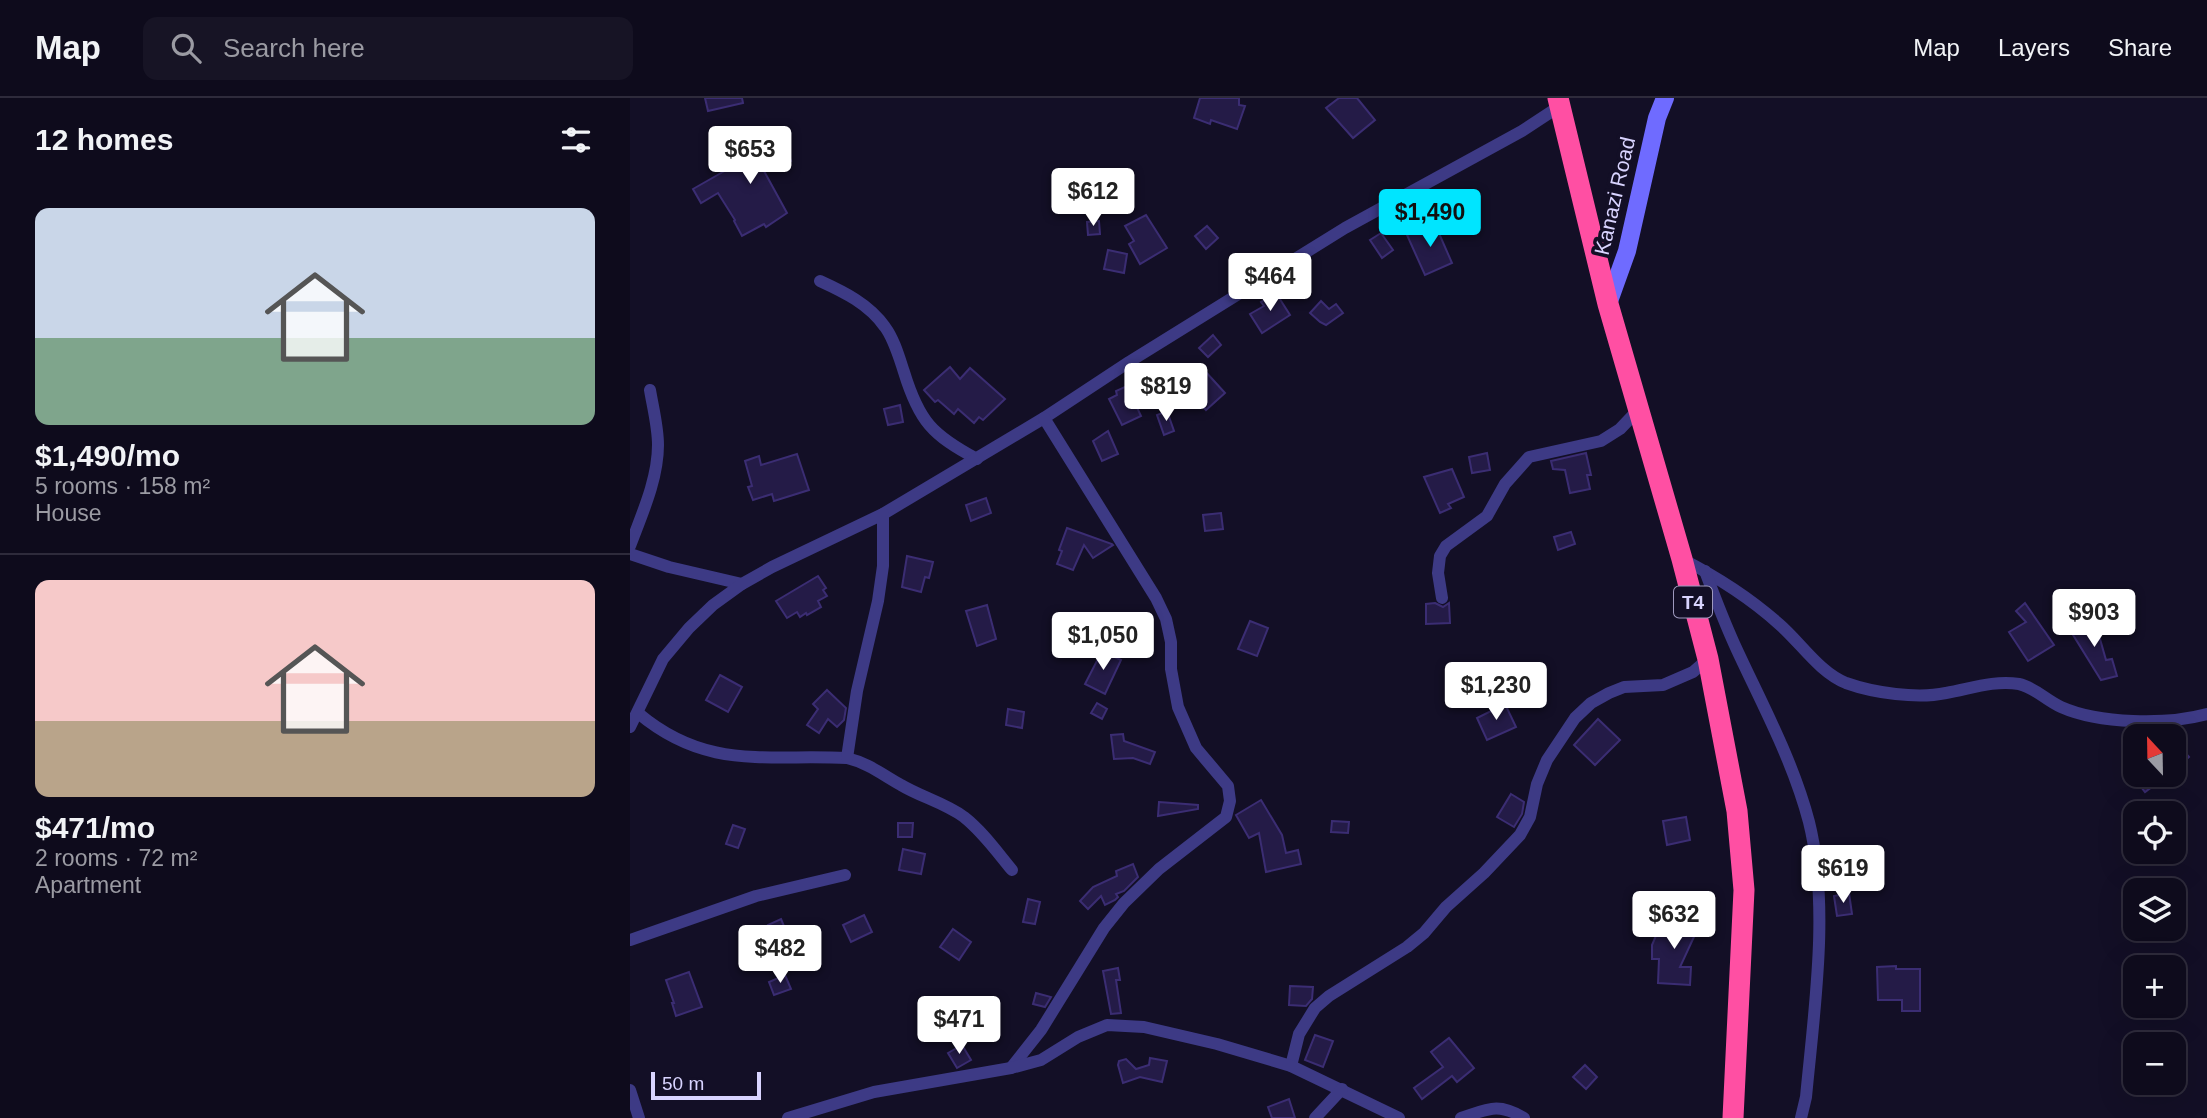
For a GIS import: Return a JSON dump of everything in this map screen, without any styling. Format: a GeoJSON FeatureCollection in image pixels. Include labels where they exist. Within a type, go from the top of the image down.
{"type":"FeatureCollection","features":[{"type":"Feature","properties":{"kind":"highway","name":"T4"},"geometry":{"type":"LineString","coordinates":[[1559,102],[1608,304],[1708,659],[1737,811],[1744,890],[1733,1118]]}},
{"type":"Feature","properties":{"kind":"main road","name":"Kanazi Road"},"geometry":{"type":"LineString","coordinates":[[1608,304],[1627,251],[1652,139],[1665,98]]}},
{"type":"Feature","properties":{"kind":"street"},"geometry":{"type":"LineString","coordinates":[[630,727],[663,659],[713,605],[742,584],[883,514],[977,459],[1345,228],[1522,131],[1559,102]]}},
{"type":"Feature","properties":{"kind":"street"},"geometry":{"type":"LineString","coordinates":[[820,281],[866,307],[886,327],[912,396],[929,426],[948,444],[977,459]]}},
{"type":"Feature","properties":{"kind":"street"},"geometry":{"type":"LineString","coordinates":[[630,545],[645,507],[658,445],[650,390]]}},
{"type":"Feature","properties":{"kind":"street"},"geometry":{"type":"LineString","coordinates":[[1442,598],[1438,573],[1440,556],[1446,546],[1487,516],[1505,484],[1529,457],[1601,441],[1620,429],[1639,409]]}},
{"type":"Feature","properties":{"kind":"street"},"geometry":{"type":"LineString","coordinates":[[1011,1068],[1041,1030],[1104,928],[1124,903],[1159,869],[1226,817],[1230,801],[1228,786],[1196,748],[1178,707],[1171,669],[1171,642],[1166,619],[1156,598],[1044,418]]}},
{"type":"Feature","properties":{"kind":"street"},"geometry":{"type":"LineString","coordinates":[[847,758],[857,691],[881,578],[883,514]]}},
{"type":"Feature","properties":{"kind":"street"},"geometry":{"type":"LineString","coordinates":[[630,554],[669,567],[742,584]]}},
{"type":"Feature","properties":{"kind":"street"},"geometry":{"type":"LineString","coordinates":[[1682,559],[1755,604],[1781,625],[1824,669],[1846,683],[1920,696],[1998,683],[2022,685],[2076,713],[2133,721],[2163,721],[2207,714]]}},
{"type":"Feature","properties":{"kind":"street"},"geometry":{"type":"LineString","coordinates":[[1705,571],[1736,648],[1792,767],[1809,823],[1818,877],[1818,950],[1807,1084],[1801,1118]]}},
{"type":"Feature","properties":{"kind":"street"},"geometry":{"type":"LineString","coordinates":[[1291,1066],[1299,1034],[1315,1008],[1424,933],[1446,907],[1472,885],[1520,835],[1530,817],[1537,784],[1547,760],[1575,718],[1591,703],[1609,693],[1624,687],[1663,685],[1693,673],[1708,659]]}},
{"type":"Feature","properties":{"kind":"street"},"geometry":{"type":"LineString","coordinates":[[638,713],[653,726],[674,738],[716,754],[750,758],[847,758],[864,762],[902,786],[964,817],[1012,870]]}},
{"type":"Feature","properties":{"kind":"street"},"geometry":{"type":"LineString","coordinates":[[630,940],[756,896],[845,875]]}},
{"type":"Feature","properties":{"kind":"street"},"geometry":{"type":"LineString","coordinates":[[788,1118],[874,1092],[1011,1068],[1041,1060],[1078,1037],[1107,1025],[1144,1027],[1217,1044],[1291,1066],[1399,1118]]}},
{"type":"Feature","properties":{"kind":"street"},"geometry":{"type":"LineString","coordinates":[[1315,1118],[1342,1089]]}},
{"type":"Feature","properties":{"kind":"street"},"geometry":{"type":"LineString","coordinates":[[630,1090],[639,1118]]}},
{"type":"Feature","properties":{"kind":"street"},"geometry":{"type":"LineString","coordinates":[[1461,1118],[1493,1108],[1509,1109],[1524,1118]]}},
{"type":"Feature","properties":{"kind":"building"},"geometry":{"type":"Polygon","coordinates":[[[705,98],[742,98],[743,103],[708,111],[705,98]]]}},
{"type":"Feature","properties":{"kind":"building"},"geometry":{"type":"Polygon","coordinates":[[[1200,98],[1239,98],[1239,105],[1245,106],[1237,129],[1211,120],[1210,124],[1194,118],[1200,98]]]}},
{"type":"Feature","properties":{"kind":"building"},"geometry":{"type":"Polygon","coordinates":[[[1339,98],[1357,98],[1375,120],[1353,138],[1326,108],[1339,98]]]}},
{"type":"Feature","properties":{"kind":"building"},"geometry":{"type":"Polygon","coordinates":[[[766,133],[768,144],[783,139],[791,161],[764,171],[787,213],[766,227],[764,224],[742,236],[718,193],[701,203],[693,189],[749,157],[745,138],[766,133]]]}},
{"type":"Feature","properties":{"kind":"building"},"geometry":{"type":"Polygon","coordinates":[[[1146,215],[1167,248],[1140,264],[1129,244],[1134,241],[1125,226],[1146,215]]]}},
{"type":"Feature","properties":{"kind":"building"},"geometry":{"type":"Polygon","coordinates":[[[1099,221],[1100,234],[1088,235],[1087,222],[1099,221]]]}},
{"type":"Feature","properties":{"kind":"building"},"geometry":{"type":"Polygon","coordinates":[[[1434,222],[1452,263],[1425,275],[1407,235],[1434,222]]]}},
{"type":"Feature","properties":{"kind":"building"},"geometry":{"type":"Polygon","coordinates":[[[1207,226],[1218,238],[1206,249],[1195,236],[1207,226]]]}},
{"type":"Feature","properties":{"kind":"building"},"geometry":{"type":"Polygon","coordinates":[[[1381,233],[1393,250],[1382,258],[1370,240],[1381,233]]]}},
{"type":"Feature","properties":{"kind":"building"},"geometry":{"type":"Polygon","coordinates":[[[1108,250],[1127,254],[1124,273],[1104,269],[1108,250]]]}},
{"type":"Feature","properties":{"kind":"building"},"geometry":{"type":"Polygon","coordinates":[[[1276,293],[1290,315],[1262,333],[1250,314],[1264,306],[1261,302],[1276,293]]]}},
{"type":"Feature","properties":{"kind":"building"},"geometry":{"type":"Polygon","coordinates":[[[1321,301],[1329,309],[1336,304],[1343,313],[1326,325],[1320,322],[1310,313],[1321,301]]]}},
{"type":"Feature","properties":{"kind":"building"},"geometry":{"type":"Polygon","coordinates":[[[1213,335],[1221,345],[1208,357],[1199,348],[1213,335]]]}},
{"type":"Feature","properties":{"kind":"building"},"geometry":{"type":"Polygon","coordinates":[[[950,367],[960,379],[970,368],[1005,399],[983,420],[979,417],[974,423],[958,409],[954,414],[938,400],[935,402],[924,390],[950,367]]]}},
{"type":"Feature","properties":{"kind":"building"},"geometry":{"type":"Polygon","coordinates":[[[1204,370],[1225,393],[1206,410],[1185,387],[1204,370]]]}},
{"type":"Feature","properties":{"kind":"building"},"geometry":{"type":"Polygon","coordinates":[[[1127,386],[1141,416],[1122,425],[1109,399],[1117,395],[1116,391],[1127,386]]]}},
{"type":"Feature","properties":{"kind":"building"},"geometry":{"type":"Polygon","coordinates":[[[900,405],[903,422],[888,425],[884,409],[900,405]]]}},
{"type":"Feature","properties":{"kind":"building"},"geometry":{"type":"Polygon","coordinates":[[[1167,411],[1174,431],[1164,435],[1157,415],[1167,411]]]}},
{"type":"Feature","properties":{"kind":"building"},"geometry":{"type":"Polygon","coordinates":[[[1108,431],[1118,454],[1102,461],[1093,441],[1108,431]]]}},
{"type":"Feature","properties":{"kind":"building"},"geometry":{"type":"Polygon","coordinates":[[[1487,453],[1490,470],[1472,473],[1469,457],[1487,453]]]}},
{"type":"Feature","properties":{"kind":"building"},"geometry":{"type":"Polygon","coordinates":[[[1586,453],[1591,475],[1587,475],[1590,489],[1570,493],[1565,470],[1553,469],[1551,461],[1586,453]]]}},
{"type":"Feature","properties":{"kind":"building"},"geometry":{"type":"Polygon","coordinates":[[[797,454],[809,490],[774,501],[772,494],[753,500],[748,487],[752,486],[745,461],[759,456],[761,465],[797,454]]]}},
{"type":"Feature","properties":{"kind":"building"},"geometry":{"type":"Polygon","coordinates":[[[1452,469],[1464,497],[1448,504],[1451,508],[1440,513],[1424,477],[1452,469]]]}},
{"type":"Feature","properties":{"kind":"building"},"geometry":{"type":"Polygon","coordinates":[[[986,498],[991,513],[971,521],[966,505],[986,498]]]}},
{"type":"Feature","properties":{"kind":"building"},"geometry":{"type":"Polygon","coordinates":[[[1221,513],[1223,529],[1205,531],[1203,515],[1221,513]]]}},
{"type":"Feature","properties":{"kind":"building"},"geometry":{"type":"Polygon","coordinates":[[[1067,528],[1113,545],[1093,558],[1084,545],[1073,570],[1057,564],[1067,528]]]}},
{"type":"Feature","properties":{"kind":"building"},"geometry":{"type":"Polygon","coordinates":[[[1571,532],[1575,544],[1558,550],[1554,537],[1571,532]]]}},
{"type":"Feature","properties":{"kind":"building"},"geometry":{"type":"Polygon","coordinates":[[[907,556],[933,562],[929,578],[925,577],[921,592],[902,587],[907,556]]]}},
{"type":"Feature","properties":{"kind":"building"},"geometry":{"type":"Polygon","coordinates":[[[818,576],[826,588],[823,590],[827,596],[818,601],[821,607],[807,615],[806,613],[800,617],[797,612],[787,618],[776,601],[818,576]]]}},
{"type":"Feature","properties":{"kind":"building"},"geometry":{"type":"Polygon","coordinates":[[[1435,603],[1443,607],[1449,603],[1450,623],[1426,624],[1426,604],[1435,603]]]}},
{"type":"Feature","properties":{"kind":"building"},"geometry":{"type":"Polygon","coordinates":[[[2025,603],[2054,645],[2028,661],[2009,632],[2026,622],[2016,611],[2025,603]]]}},
{"type":"Feature","properties":{"kind":"building"},"geometry":{"type":"Polygon","coordinates":[[[987,605],[996,639],[977,646],[966,611],[987,605]]]}},
{"type":"Feature","properties":{"kind":"building"},"geometry":{"type":"Polygon","coordinates":[[[2090,618],[2098,632],[2106,660],[2112,659],[2117,676],[2101,680],[2070,630],[2090,618]]]}},
{"type":"Feature","properties":{"kind":"building"},"geometry":{"type":"Polygon","coordinates":[[[1250,621],[1268,628],[1257,656],[1238,649],[1250,621]]]}},
{"type":"Feature","properties":{"kind":"building"},"geometry":{"type":"Polygon","coordinates":[[[1102,651],[1121,660],[1105,694],[1085,684],[1102,651]]]}},
{"type":"Feature","properties":{"kind":"building"},"geometry":{"type":"Polygon","coordinates":[[[720,675],[742,687],[728,712],[706,700],[720,675]]]}},
{"type":"Feature","properties":{"kind":"building"},"geometry":{"type":"Polygon","coordinates":[[[827,690],[846,708],[844,720],[837,727],[828,719],[819,733],[807,725],[818,709],[813,704],[827,690]]]}},
{"type":"Feature","properties":{"kind":"building"},"geometry":{"type":"Polygon","coordinates":[[[1097,703],[1107,709],[1102,719],[1091,713],[1097,703]]]}},
{"type":"Feature","properties":{"kind":"building"},"geometry":{"type":"Polygon","coordinates":[[[1505,704],[1516,727],[1487,740],[1477,718],[1505,704]]]}},
{"type":"Feature","properties":{"kind":"building"},"geometry":{"type":"Polygon","coordinates":[[[1008,709],[1024,712],[1022,728],[1006,725],[1008,709]]]}},
{"type":"Feature","properties":{"kind":"building"},"geometry":{"type":"Polygon","coordinates":[[[1598,719],[1620,740],[1595,765],[1574,745],[1598,719]]]}},
{"type":"Feature","properties":{"kind":"building"},"geometry":{"type":"Polygon","coordinates":[[[1123,734],[1124,741],[1155,752],[1150,764],[1133,758],[1114,759],[1111,735],[1123,734]]]}},
{"type":"Feature","properties":{"kind":"building"},"geometry":{"type":"Polygon","coordinates":[[[1511,794],[1524,802],[1522,814],[1514,827],[1497,817],[1511,794]]]}},
{"type":"Feature","properties":{"kind":"building"},"geometry":{"type":"Polygon","coordinates":[[[1261,800],[1282,835],[1286,853],[1298,850],[1301,864],[1266,872],[1259,833],[1249,838],[1236,815],[1261,800]]]}},
{"type":"Feature","properties":{"kind":"building"},"geometry":{"type":"Polygon","coordinates":[[[1159,802],[1198,805],[1198,809],[1158,816],[1159,802]]]}},
{"type":"Feature","properties":{"kind":"building"},"geometry":{"type":"Polygon","coordinates":[[[1686,817],[1690,840],[1667,845],[1663,821],[1686,817]]]}},
{"type":"Feature","properties":{"kind":"building"},"geometry":{"type":"Polygon","coordinates":[[[1332,821],[1349,822],[1348,833],[1331,832],[1332,821]]]}},
{"type":"Feature","properties":{"kind":"building"},"geometry":{"type":"Polygon","coordinates":[[[898,823],[913,823],[912,837],[898,837],[898,823]]]}},
{"type":"Feature","properties":{"kind":"building"},"geometry":{"type":"Polygon","coordinates":[[[733,825],[745,829],[738,848],[726,844],[733,825]]]}},
{"type":"Feature","properties":{"kind":"building"},"geometry":{"type":"Polygon","coordinates":[[[903,849],[925,854],[921,874],[899,870],[903,849]]]}},
{"type":"Feature","properties":{"kind":"building"},"geometry":{"type":"Polygon","coordinates":[[[1133,864],[1138,877],[1124,891],[1116,894],[1118,897],[1115,900],[1105,905],[1101,896],[1088,909],[1080,901],[1093,887],[1117,876],[1116,871],[1133,864]]]}},
{"type":"Feature","properties":{"kind":"building"},"geometry":{"type":"Polygon","coordinates":[[[1849,893],[1852,914],[1837,916],[1834,896],[1849,893]]]}},
{"type":"Feature","properties":{"kind":"building"},"geometry":{"type":"Polygon","coordinates":[[[1028,899],[1040,902],[1035,924],[1023,922],[1028,899]]]}},
{"type":"Feature","properties":{"kind":"building"},"geometry":{"type":"Polygon","coordinates":[[[864,915],[872,932],[851,942],[843,925],[864,915]]]}},
{"type":"Feature","properties":{"kind":"building"},"geometry":{"type":"Polygon","coordinates":[[[1664,917],[1679,923],[1681,918],[1699,926],[1680,967],[1691,967],[1690,985],[1658,983],[1659,959],[1652,959],[1652,945],[1664,917]]]}},
{"type":"Feature","properties":{"kind":"building"},"geometry":{"type":"Polygon","coordinates":[[[781,919],[788,936],[775,941],[768,925],[781,919]]]}},
{"type":"Feature","properties":{"kind":"building"},"geometry":{"type":"Polygon","coordinates":[[[953,929],[971,942],[959,960],[940,947],[953,929]]]}},
{"type":"Feature","properties":{"kind":"building"},"geometry":{"type":"Polygon","coordinates":[[[1896,966],[1896,969],[1920,969],[1920,1011],[1902,1011],[1902,1000],[1878,1000],[1877,967],[1896,966]]]}},
{"type":"Feature","properties":{"kind":"building"},"geometry":{"type":"Polygon","coordinates":[[[1118,968],[1120,980],[1116,980],[1121,1013],[1111,1014],[1103,971],[1118,968]]]}},
{"type":"Feature","properties":{"kind":"building"},"geometry":{"type":"Polygon","coordinates":[[[689,972],[702,1007],[676,1016],[666,980],[689,972]]]}},
{"type":"Feature","properties":{"kind":"building"},"geometry":{"type":"Polygon","coordinates":[[[785,975],[791,989],[774,995],[769,982],[785,975]]]}},
{"type":"Feature","properties":{"kind":"building"},"geometry":{"type":"Polygon","coordinates":[[[1290,986],[1313,987],[1312,999],[1306,1006],[1289,1005],[1290,986]]]}},
{"type":"Feature","properties":{"kind":"building"},"geometry":{"type":"Polygon","coordinates":[[[1036,993],[1051,997],[1045,1007],[1033,1004],[1036,993]]]}},
{"type":"Feature","properties":{"kind":"building"},"geometry":{"type":"Polygon","coordinates":[[[1315,1035],[1333,1041],[1323,1067],[1305,1060],[1315,1035]]]}},
{"type":"Feature","properties":{"kind":"building"},"geometry":{"type":"Polygon","coordinates":[[[1449,1038],[1474,1068],[1457,1082],[1452,1076],[1422,1099],[1414,1088],[1443,1067],[1431,1052],[1449,1038]]]}},
{"type":"Feature","properties":{"kind":"building"},"geometry":{"type":"Polygon","coordinates":[[[962,1045],[971,1060],[957,1068],[948,1053],[962,1045]]]}},
{"type":"Feature","properties":{"kind":"building"},"geometry":{"type":"Polygon","coordinates":[[[1150,1058],[1167,1061],[1162,1082],[1140,1077],[1123,1083],[1119,1061],[1126,1059],[1136,1069],[1149,1065],[1150,1058]]]}},
{"type":"Feature","properties":{"kind":"building"},"geometry":{"type":"Polygon","coordinates":[[[1585,1065],[1597,1077],[1586,1089],[1573,1077],[1585,1065]]]}},
{"type":"Feature","properties":{"kind":"building"},"geometry":{"type":"Polygon","coordinates":[[[1289,1099],[1295,1118],[1272,1118],[1268,1107],[1289,1099]]]}}]}
